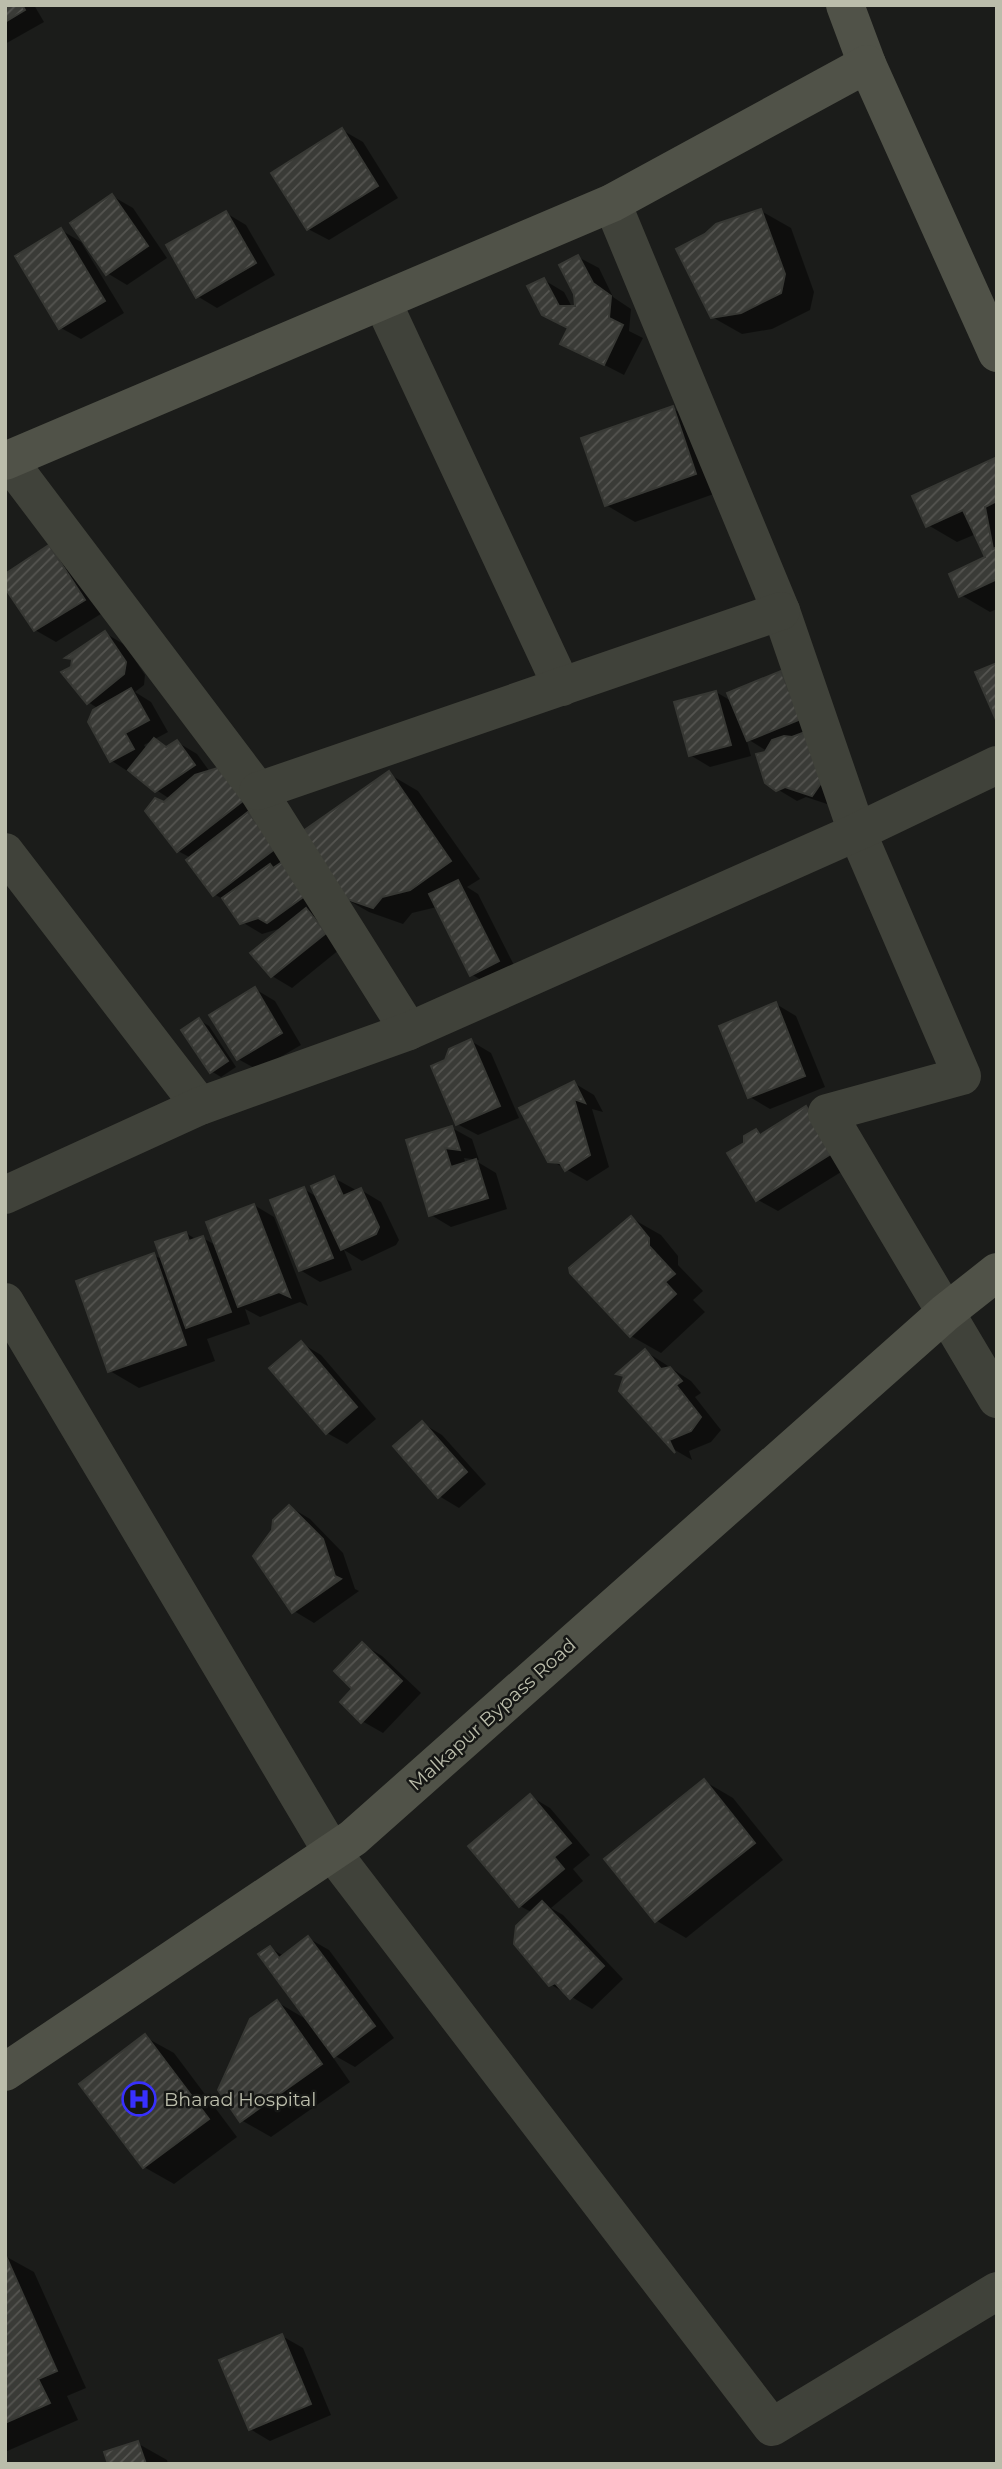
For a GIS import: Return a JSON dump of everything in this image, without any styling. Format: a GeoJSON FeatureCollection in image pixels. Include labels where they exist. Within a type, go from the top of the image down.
{"type":"FeatureCollection","features":[{"type":"Feature","properties":{"kind":"street"},"geometry":{"type":"LineString","coordinates":[[845,5],[867,65],[997,354]]}},
{"type":"Feature","properties":{"kind":"street"},"geometry":{"type":"LineString","coordinates":[[409,1031],[258,791],[7,460],[612,204],[867,65]]}},
{"type":"Feature","properties":{"kind":"street"},"geometry":{"type":"LineString","coordinates":[[612,204],[781,611],[857,832],[962,1076],[827,1113],[997,1399]]}},
{"type":"Feature","properties":{"kind":"street"},"geometry":{"type":"LineString","coordinates":[[382,301],[562,687]]}},
{"type":"Feature","properties":{"kind":"street"},"geometry":{"type":"LineString","coordinates":[[258,791],[781,611]]}},
{"type":"Feature","properties":{"kind":"street"},"geometry":{"type":"LineString","coordinates":[[5,1195],[200,1106],[409,1031],[857,832],[997,765]]}},
{"type":"Feature","properties":{"kind":"street"},"geometry":{"type":"LineString","coordinates":[[5,852],[200,1106]]}},
{"type":"Feature","properties":{"kind":"street","name":"Malkapur Bypass Road"},"geometry":{"type":"LineString","coordinates":[[5,2072],[353,1838],[945,1313],[997,1272]]}},
{"type":"Feature","properties":{"kind":"street"},"geometry":{"type":"LineString","coordinates":[[5,1302],[332,1852],[772,2427],[997,2291]]}},
{"type":"Feature","properties":{"kind":"building"},"geometry":{"type":"Polygon","coordinates":[[[5,5],[22,5],[25,10],[5,22],[5,5]]]}},
{"type":"Feature","properties":{"kind":"building"},"geometry":{"type":"Polygon","coordinates":[[[342,128],[378,186],[307,230],[271,173],[342,128]]]}},
{"type":"Feature","properties":{"kind":"building"},"geometry":{"type":"Polygon","coordinates":[[[112,194],[148,246],[106,275],[70,223],[112,194]]]}},
{"type":"Feature","properties":{"kind":"building"},"geometry":{"type":"Polygon","coordinates":[[[761,209],[785,274],[781,293],[741,313],[711,318],[676,249],[705,234],[716,224],[761,209]]]}},
{"type":"Feature","properties":{"kind":"building"},"geometry":{"type":"Polygon","coordinates":[[[226,211],[256,263],[196,298],[166,245],[226,211]]]}},
{"type":"Feature","properties":{"kind":"building"},"geometry":{"type":"Polygon","coordinates":[[[61,228],[105,301],[59,329],[15,256],[61,228]]]}},
{"type":"Feature","properties":{"kind":"building"},"geometry":{"type":"Polygon","coordinates":[[[578,255],[593,283],[611,296],[609,318],[623,325],[604,365],[560,344],[568,328],[542,315],[527,286],[544,278],[559,306],[575,306],[574,294],[559,265],[578,255]]]}},
{"type":"Feature","properties":{"kind":"building"},"geometry":{"type":"Polygon","coordinates":[[[673,406],[696,474],[605,506],[581,438],[673,406]]]}},
{"type":"Feature","properties":{"kind":"building"},"geometry":{"type":"Polygon","coordinates":[[[997,457],[997,501],[985,507],[993,549],[997,547],[997,579],[959,597],[949,574],[985,557],[963,510],[926,527],[912,496],[997,457]]]}},
{"type":"Feature","properties":{"kind":"building"},"geometry":{"type":"Polygon","coordinates":[[[49,545],[85,600],[34,631],[5,588],[5,574],[49,545]]]}},
{"type":"Feature","properties":{"kind":"building"},"geometry":{"type":"Polygon","coordinates":[[[105,631],[126,662],[124,674],[87,704],[61,672],[71,667],[72,659],[65,658],[105,631]]]}},
{"type":"Feature","properties":{"kind":"building"},"geometry":{"type":"Polygon","coordinates":[[[997,663],[997,722],[975,672],[997,663]]]}},
{"type":"Feature","properties":{"kind":"building"},"geometry":{"type":"Polygon","coordinates":[[[781,671],[801,719],[747,741],[727,693],[781,671]]]}},
{"type":"Feature","properties":{"kind":"building"},"geometry":{"type":"Polygon","coordinates":[[[131,688],[149,720],[125,733],[134,749],[110,762],[88,722],[93,710],[131,688]]]}},
{"type":"Feature","properties":{"kind":"building"},"geometry":{"type":"Polygon","coordinates":[[[716,691],[731,745],[689,756],[674,702],[716,691]]]}},
{"type":"Feature","properties":{"kind":"building"},"geometry":{"type":"Polygon","coordinates":[[[805,732],[823,780],[812,796],[785,787],[776,791],[765,783],[756,754],[765,752],[772,740],[805,732]]]}},
{"type":"Feature","properties":{"kind":"building"},"geometry":{"type":"Polygon","coordinates":[[[154,738],[166,747],[177,740],[195,765],[155,792],[128,770],[154,738]]]}},
{"type":"Feature","properties":{"kind":"building"},"geometry":{"type":"Polygon","coordinates":[[[218,768],[244,800],[177,852],[145,811],[155,798],[164,802],[195,775],[218,768]]]}},
{"type":"Feature","properties":{"kind":"building"},"geometry":{"type":"Polygon","coordinates":[[[389,771],[451,861],[410,890],[382,897],[373,908],[338,896],[296,836],[389,771]]]}},
{"type":"Feature","properties":{"kind":"building"},"geometry":{"type":"Polygon","coordinates":[[[248,812],[276,848],[213,896],[186,860],[248,812]]]}},
{"type":"Feature","properties":{"kind":"building"},"geometry":{"type":"Polygon","coordinates":[[[282,862],[306,895],[267,923],[258,918],[240,924],[222,898],[270,864],[273,868],[282,862]]]}},
{"type":"Feature","properties":{"kind":"building"},"geometry":{"type":"Polygon","coordinates":[[[458,880],[499,961],[470,976],[429,894],[458,880]]]}},
{"type":"Feature","properties":{"kind":"building"},"geometry":{"type":"Polygon","coordinates":[[[306,908],[326,933],[271,977],[250,953],[306,908]]]}},
{"type":"Feature","properties":{"kind":"building"},"geometry":{"type":"Polygon","coordinates":[[[255,987],[282,1033],[237,1060],[209,1015],[255,987]]]}},
{"type":"Feature","properties":{"kind":"building"},"geometry":{"type":"Polygon","coordinates":[[[776,1002],[805,1076],[748,1098],[719,1026],[776,1002]]]}},
{"type":"Feature","properties":{"kind":"building"},"geometry":{"type":"Polygon","coordinates":[[[199,1018],[228,1061],[210,1073],[181,1030],[199,1018]]]}},
{"type":"Feature","properties":{"kind":"building"},"geometry":{"type":"Polygon","coordinates":[[[471,1039],[500,1106],[456,1125],[431,1066],[445,1060],[449,1049],[471,1039]]]}},
{"type":"Feature","properties":{"kind":"building"},"geometry":{"type":"Polygon","coordinates":[[[574,1081],[585,1103],[574,1099],[590,1155],[565,1171],[560,1163],[548,1162],[519,1108],[574,1081]]]}},
{"type":"Feature","properties":{"kind":"building"},"geometry":{"type":"Polygon","coordinates":[[[806,1106],[834,1152],[756,1201],[727,1153],[744,1143],[744,1136],[756,1129],[760,1135],[806,1106]]]}},
{"type":"Feature","properties":{"kind":"building"},"geometry":{"type":"Polygon","coordinates":[[[452,1126],[460,1150],[445,1148],[451,1167],[476,1159],[488,1198],[429,1216],[406,1140],[452,1126]]]}},
{"type":"Feature","properties":{"kind":"building"},"geometry":{"type":"Polygon","coordinates":[[[334,1176],[343,1196],[361,1188],[379,1227],[376,1234],[341,1250],[311,1186],[334,1176]]]}},
{"type":"Feature","properties":{"kind":"building"},"geometry":{"type":"Polygon","coordinates":[[[304,1187],[333,1258],[299,1271],[270,1200],[304,1187]]]}},
{"type":"Feature","properties":{"kind":"building"},"geometry":{"type":"Polygon","coordinates":[[[254,1204],[290,1297],[279,1292],[238,1307],[206,1222],[254,1204]]]}},
{"type":"Feature","properties":{"kind":"building"},"geometry":{"type":"Polygon","coordinates":[[[631,1216],[649,1238],[649,1246],[675,1274],[665,1282],[676,1294],[630,1337],[570,1273],[569,1268],[631,1216]]]}},
{"type":"Feature","properties":{"kind":"building"},"geometry":{"type":"Polygon","coordinates":[[[186,1232],[189,1241],[203,1236],[231,1312],[186,1328],[155,1242],[186,1232]]]}},
{"type":"Feature","properties":{"kind":"building"},"geometry":{"type":"Polygon","coordinates":[[[154,1253],[186,1345],[108,1372],[76,1281],[154,1253]]]}},
{"type":"Feature","properties":{"kind":"building"},"geometry":{"type":"Polygon","coordinates":[[[301,1341],[357,1407],[326,1434],[269,1368],[301,1341]]]}},
{"type":"Feature","properties":{"kind":"building"},"geometry":{"type":"Polygon","coordinates":[[[645,1349],[661,1369],[670,1367],[682,1381],[676,1385],[701,1417],[691,1431],[669,1440],[675,1453],[619,1391],[624,1376],[616,1374],[645,1349]]]}},
{"type":"Feature","properties":{"kind":"building"},"geometry":{"type":"Polygon","coordinates":[[[422,1421],[467,1472],[438,1498],[393,1446],[422,1421]]]}},
{"type":"Feature","properties":{"kind":"building"},"geometry":{"type":"Polygon","coordinates":[[[289,1505],[323,1539],[335,1576],[341,1579],[292,1613],[253,1556],[272,1530],[273,1520],[289,1505]]]}},
{"type":"Feature","properties":{"kind":"building"},"geometry":{"type":"Polygon","coordinates":[[[362,1642],[402,1681],[361,1723],[340,1702],[352,1689],[334,1671],[362,1642]]]}},
{"type":"Feature","properties":{"kind":"building"},"geometry":{"type":"Polygon","coordinates":[[[704,1779],[755,1843],[655,1922],[604,1859],[704,1779]]]}},
{"type":"Feature","properties":{"kind":"building"},"geometry":{"type":"Polygon","coordinates":[[[530,1794],[571,1843],[554,1857],[564,1869],[519,1907],[468,1846],[530,1794]]]}},
{"type":"Feature","properties":{"kind":"building"},"geometry":{"type":"Polygon","coordinates":[[[542,1901],[604,1966],[570,1999],[555,1983],[549,1986],[514,1944],[516,1926],[542,1901]]]}},
{"type":"Feature","properties":{"kind":"building"},"geometry":{"type":"Polygon","coordinates":[[[308,1936],[375,2026],[334,2057],[258,1954],[270,1946],[279,1958],[308,1936]]]}},
{"type":"Feature","properties":{"kind":"building"},"geometry":{"type":"Polygon","coordinates":[[[277,2000],[322,2064],[240,2122],[218,2090],[250,2019],[277,2000]]]}},
{"type":"Feature","properties":{"kind":"building"},"geometry":{"type":"Polygon","coordinates":[[[145,2034],[209,2119],[143,2168],[79,2084],[145,2034]]]}},
{"type":"Feature","properties":{"kind":"building"},"geometry":{"type":"Polygon","coordinates":[[[5,2254],[57,2371],[38,2379],[50,2403],[5,2423],[5,2254]]]}},
{"type":"Feature","properties":{"kind":"building"},"geometry":{"type":"Polygon","coordinates":[[[282,2334],[311,2404],[249,2430],[219,2360],[282,2334]]]}},
{"type":"Feature","properties":{"kind":"building"},"geometry":{"type":"Polygon","coordinates":[[[138,2441],[146,2464],[108,2464],[104,2452],[138,2441]]]}},
{"type":"Feature","properties":{"kind":"place","name":"Bharad Hospital"},"geometry":{"type":"Point","coordinates":[139,2099]}}]}
